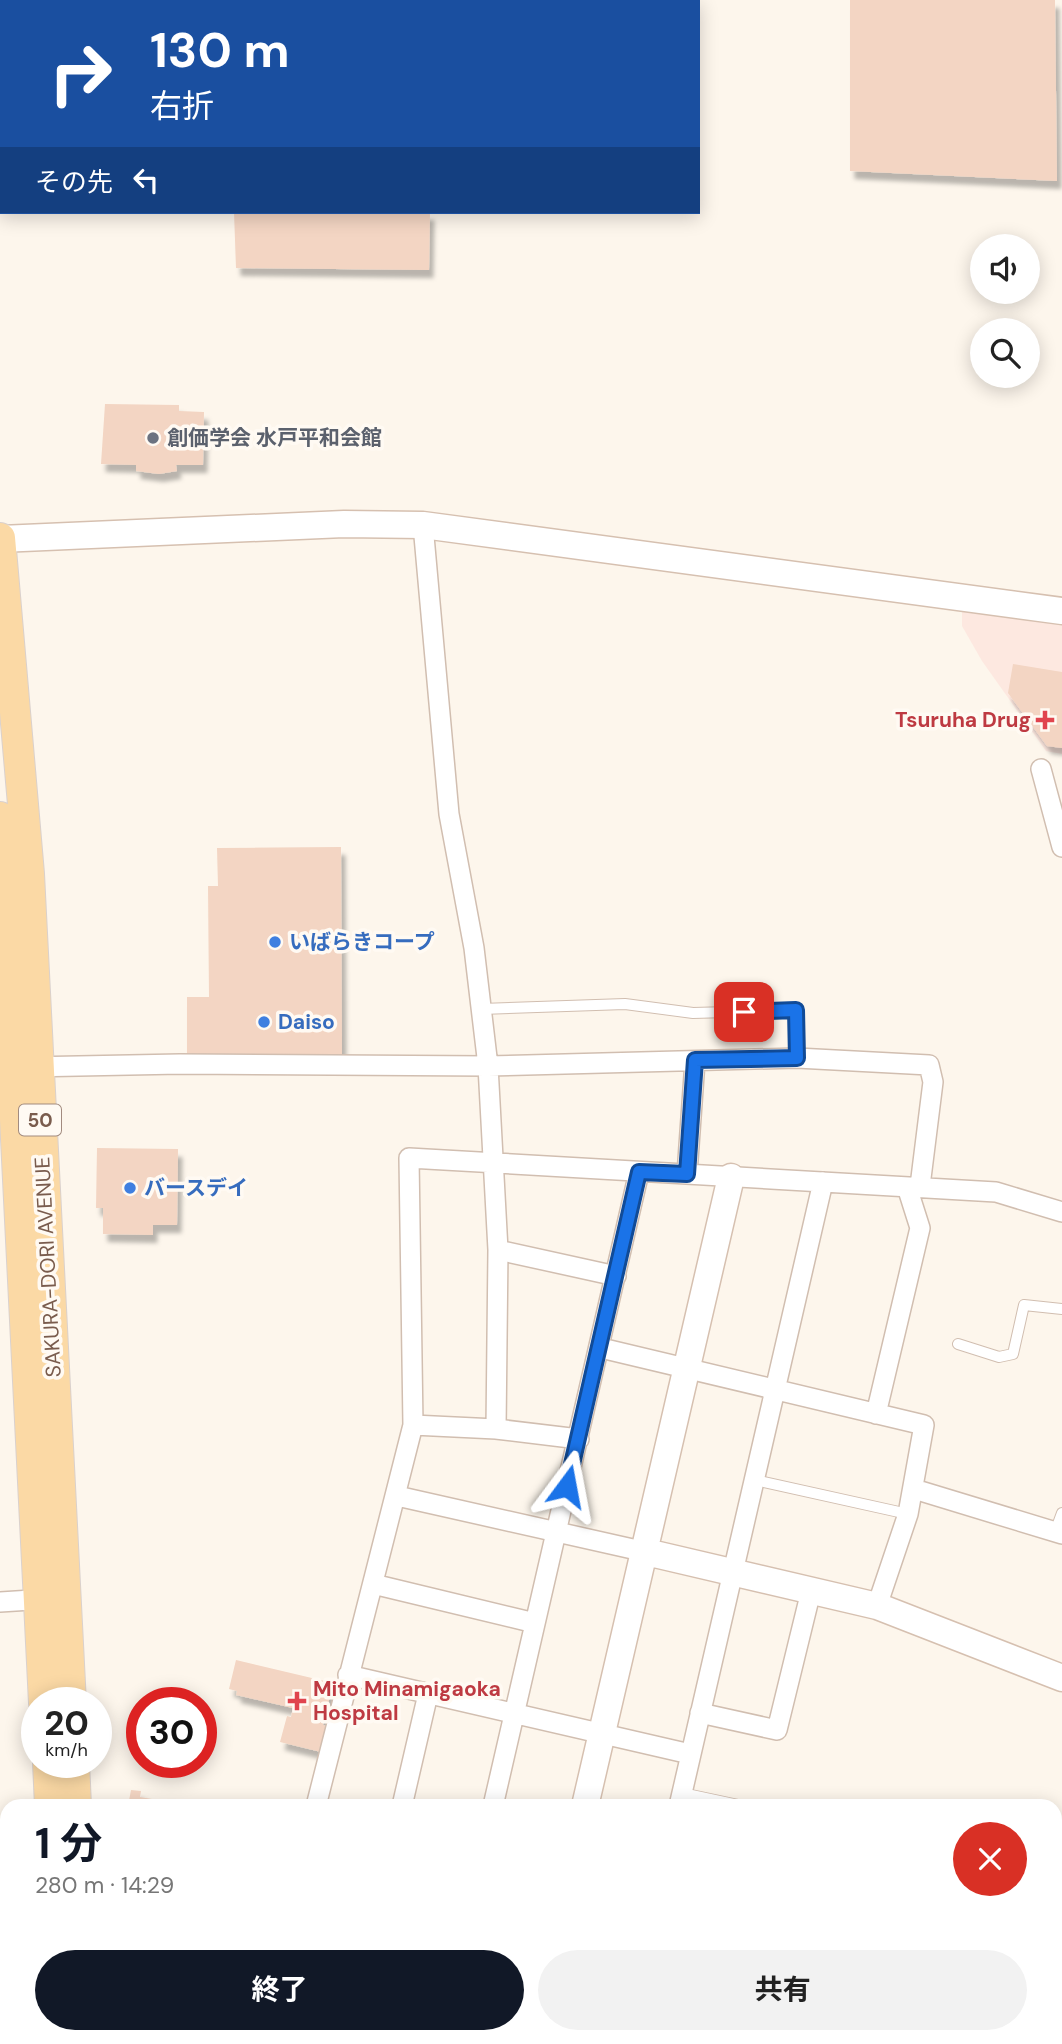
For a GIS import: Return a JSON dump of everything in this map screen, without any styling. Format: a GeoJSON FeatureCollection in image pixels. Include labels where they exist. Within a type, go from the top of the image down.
{"type":"FeatureCollection","features":[{"type":"Feature","properties":{"kind":"main road","name":"SAKURA-DORI AVENUE"},"geometry":{"type":"LineString","coordinates":[[0,538],[29,874],[26,1067],[52,1599],[45,1687]]}},
{"type":"Feature","properties":{"kind":"main road","name":"SAKURA-DORI AVENUE"},"geometry":{"type":"LineString","coordinates":[[0,817],[5,1003],[26,1067]]}},
{"type":"Feature","properties":{"kind":"main road","name":"SAKURA-DORI AVENUE"},"geometry":{"type":"LineString","coordinates":[[52,1599],[68,1687]]}},
{"type":"Feature","properties":{"kind":"main road"},"geometry":{"type":"LineString","coordinates":[[49,1778],[50,1799]]}},
{"type":"Feature","properties":{"kind":"main road"},"geometry":{"type":"LineString","coordinates":[[75,1778],[76,1799]]}},
{"type":"Feature","properties":{"kind":"street"},"geometry":{"type":"LineString","coordinates":[[0,538],[344,524],[423,525],[1062,611]]}},
{"type":"Feature","properties":{"kind":"street"},"geometry":{"type":"LineString","coordinates":[[423,525],[449,814],[474,948],[488,1066],[498,1250],[496,1429]]}},
{"type":"Feature","properties":{"kind":"street"},"geometry":{"type":"LineString","coordinates":[[1041,769],[1055,795],[1062,847]]}},
{"type":"Feature","properties":{"kind":"street"},"geometry":{"type":"LineString","coordinates":[[26,1067],[180,1064],[488,1066],[797,1058],[929,1065],[933,1082],[913,1187],[920,1228],[876,1414]]}},
{"type":"Feature","properties":{"kind":"street"},"geometry":{"type":"LineString","coordinates":[[687,1174],[695,1060]]}},
{"type":"Feature","properties":{"kind":"street"},"geometry":{"type":"LineString","coordinates":[[318,1799],[414,1425],[410,1158],[494,1160],[639,1172],[996,1192],[1062,1212]]}},
{"type":"Feature","properties":{"kind":"street"},"geometry":{"type":"LineString","coordinates":[[495,1799],[601,1348],[639,1172]]}},
{"type":"Feature","properties":{"kind":"street"},"geometry":{"type":"LineString","coordinates":[[587,1799],[731,1177]]}},
{"type":"Feature","properties":{"kind":"street"},"geometry":{"type":"LineString","coordinates":[[680,1799],[823,1182]]}},
{"type":"Feature","properties":{"kind":"street"},"geometry":{"type":"LineString","coordinates":[[498,1250],[616,1276]]}},
{"type":"Feature","properties":{"kind":"street"},"geometry":{"type":"LineString","coordinates":[[601,1348],[924,1424],[908,1514],[877,1606]]}},
{"type":"Feature","properties":{"kind":"street"},"geometry":{"type":"LineString","coordinates":[[414,1425],[496,1429],[579,1439]]}},
{"type":"Feature","properties":{"kind":"street"},"geometry":{"type":"LineString","coordinates":[[914,1489],[1059,1533]]}},
{"type":"Feature","properties":{"kind":"street"},"geometry":{"type":"LineString","coordinates":[[397,1496],[877,1606],[1062,1678]]}},
{"type":"Feature","properties":{"kind":"street"},"geometry":{"type":"LineString","coordinates":[[373,1584],[535,1623]]}},
{"type":"Feature","properties":{"kind":"street"},"geometry":{"type":"LineString","coordinates":[[700,1713],[777,1730],[811,1591]]}},
{"type":"Feature","properties":{"kind":"street"},"geometry":{"type":"LineString","coordinates":[[0,1602],[52,1599]]}},
{"type":"Feature","properties":{"kind":"street"},"geometry":{"type":"LineString","coordinates":[[348,1675],[690,1754]]}},
{"type":"Feature","properties":{"kind":"street"},"geometry":{"type":"LineString","coordinates":[[404,1799],[428,1694]]}},
{"type":"Feature","properties":{"kind":"lane"},"geometry":{"type":"LineString","coordinates":[[481,1009],[625,1004],[693,1013],[796,1010],[797,1058]]}},
{"type":"Feature","properties":{"kind":"lane"},"geometry":{"type":"LineString","coordinates":[[958,1344],[999,1357],[1013,1354],[1024,1305],[1062,1309]]}},
{"type":"Feature","properties":{"kind":"lane"},"geometry":{"type":"LineString","coordinates":[[755,1480],[908,1514]]}},
{"type":"Feature","properties":{"kind":"lane"},"geometry":{"type":"LineString","coordinates":[[1059,1533],[1062,1513]]}},
{"type":"Feature","properties":{"kind":"shaded area"},"geometry":{"type":"Polygon","coordinates":[[[962,611],[1062,624],[1062,754],[1046,751],[982,661],[962,626],[962,611]]]}},
{"type":"Feature","properties":{"kind":"building"},"geometry":{"type":"Polygon","coordinates":[[[850,0],[1055,0],[1057,181],[850,171],[850,0]]]}},
{"type":"Feature","properties":{"kind":"building"},"geometry":{"type":"Polygon","coordinates":[[[234,214],[430,214],[429,270],[236,268],[234,214]]]}},
{"type":"Feature","properties":{"kind":"building","name":"創価学会 水戸平和会館"},"geometry":{"type":"Polygon","coordinates":[[[105,404],[179,405],[179,411],[204,412],[203,465],[176,465],[177,471],[159,474],[136,471],[136,465],[101,464],[105,404]]]}},
{"type":"Feature","properties":{"kind":"building","name":"Tsuruha Drug"},"geometry":{"type":"Polygon","coordinates":[[[1013,664],[1062,672],[1062,748],[1047,746],[1008,693],[1013,664]]]}},
{"type":"Feature","properties":{"kind":"building","name":"いばらきコープ"},"geometry":{"type":"Polygon","coordinates":[[[341,847],[342,1055],[187,1056],[187,997],[209,997],[208,886],[218,886],[217,848],[341,847]]]}},
{"type":"Feature","properties":{"kind":"building"},"geometry":{"type":"Polygon","coordinates":[[[97,1148],[178,1149],[177,1225],[153,1225],[153,1235],[103,1234],[103,1208],[96,1208],[97,1148]]]}},
{"type":"Feature","properties":{"kind":"building","name":"Mito Minamigaoka Hospital"},"geometry":{"type":"Polygon","coordinates":[[[236,1660],[333,1683],[323,1725],[327,1726],[321,1752],[280,1742],[287,1716],[291,1717],[293,1708],[236,1695],[237,1691],[229,1689],[236,1660]]]}},
{"type":"Feature","properties":{"kind":"building"},"geometry":{"type":"Polygon","coordinates":[[[131,1790],[141,1791],[140,1797],[152,1799],[129,1799],[131,1790]]]}},
{"type":"Feature","properties":{"kind":"place","name":"創価学会 水戸平和会館"},"geometry":{"type":"Point","coordinates":[153,438]}},
{"type":"Feature","properties":{"kind":"place","name":"Tsuruha Drug"},"geometry":{"type":"Point","coordinates":[1045,720]}},
{"type":"Feature","properties":{"kind":"place","name":"いばらきコープ"},"geometry":{"type":"Point","coordinates":[275,942]}},
{"type":"Feature","properties":{"kind":"place","name":"Daiso"},"geometry":{"type":"Point","coordinates":[264,1022]}},
{"type":"Feature","properties":{"kind":"place","name":"バースデイ"},"geometry":{"type":"Point","coordinates":[130,1188]}},
{"type":"Feature","properties":{"kind":"place","name":"Mito Minamigaoka Hospital"},"geometry":{"type":"Point","coordinates":[297,1701]}},
{"type":"Feature","properties":{"kind":"route"},"geometry":{"type":"LineString","coordinates":[[567,1486],[601,1348],[639,1172],[687,1174],[695,1060],[797,1058],[796,1010],[744,1012]]}}]}
